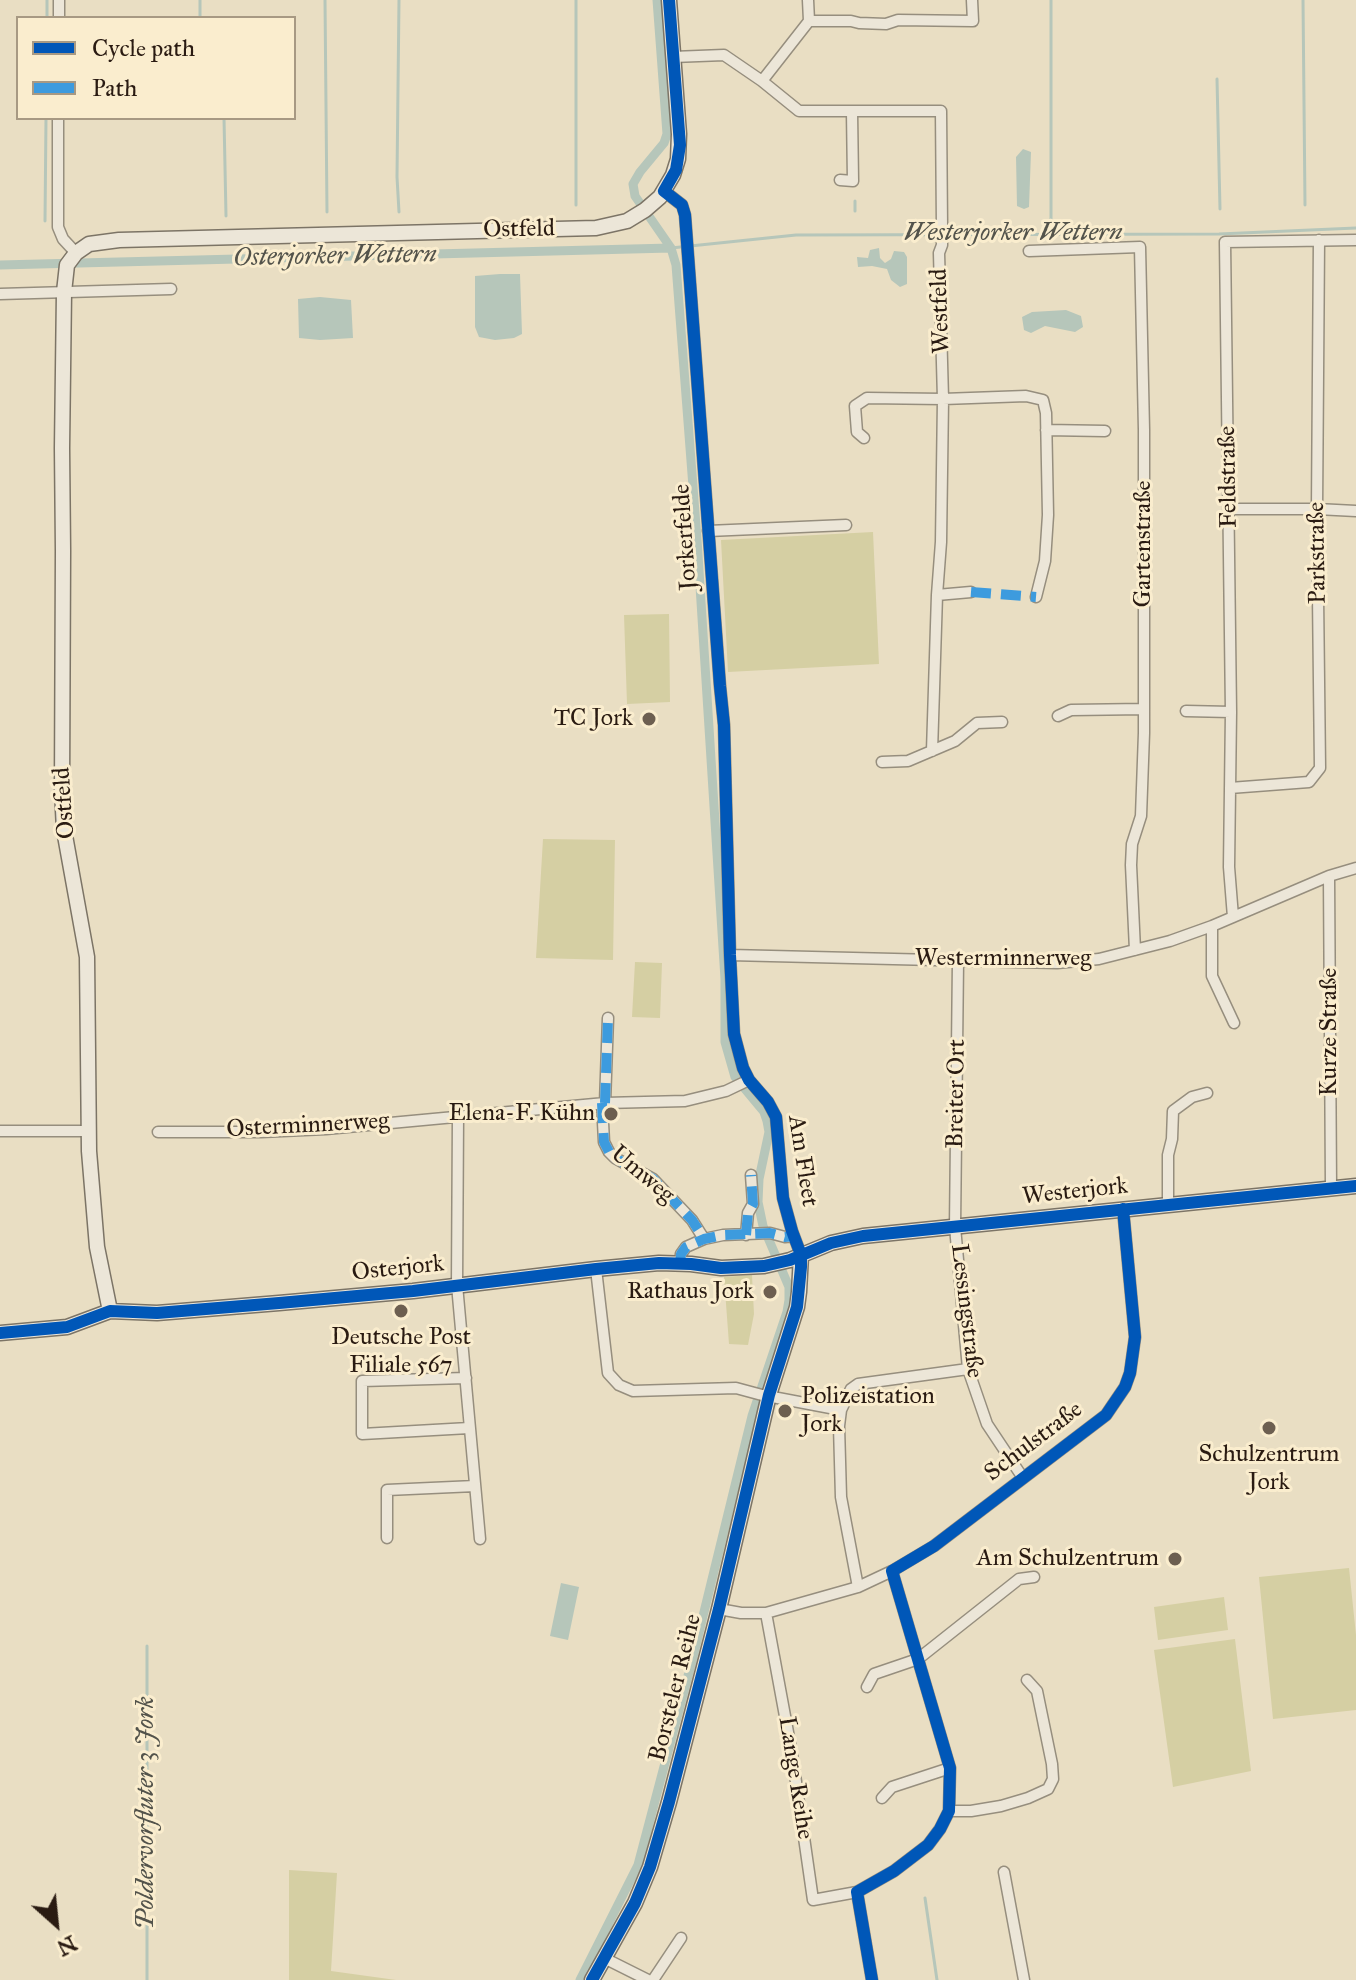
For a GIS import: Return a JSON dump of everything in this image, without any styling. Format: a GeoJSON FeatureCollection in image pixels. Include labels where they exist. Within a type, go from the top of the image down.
{"type":"FeatureCollection","features":[{"type":"Feature","properties":{"kind":"street"},"geometry":{"type":"LineString","coordinates":[[664,191],[676,170],[680,145],[669,0]]}},
{"type":"Feature","properties":{"kind":"street"},"geometry":{"type":"LineString","coordinates":[[762,81],[809,21],[808,0]]}},
{"type":"Feature","properties":{"kind":"street"},"geometry":{"type":"LineString","coordinates":[[809,21],[886,24],[898,20],[973,21],[972,0]]}},
{"type":"Feature","properties":{"kind":"street","name":"Westfeld"},"geometry":{"type":"LineString","coordinates":[[673,57],[724,55],[799,111],[941,111],[941,542],[932,751]]}},
{"type":"Feature","properties":{"kind":"street"},"geometry":{"type":"LineString","coordinates":[[840,180],[853,181],[852,112]]}},
{"type":"Feature","properties":{"kind":"street"},"geometry":{"type":"LineString","coordinates":[[58,120],[58,227],[74,254]]}},
{"type":"Feature","properties":{"kind":"street","name":"Ostfeld"},"geometry":{"type":"LineString","coordinates":[[110,1311],[95,1232],[89,1131],[87,957],[64,830],[62,790],[64,292],[66,271],[74,254],[93,243],[119,240],[596,228],[636,217],[664,191]]}},
{"type":"Feature","properties":{"kind":"street","name":"Jorkerfelde"},"geometry":{"type":"LineString","coordinates":[[664,191],[682,205],[685,215],[724,725],[734,1034],[744,1083]]}},
{"type":"Feature","properties":{"kind":"street"},"geometry":{"type":"LineString","coordinates":[[1319,240],[1356,240]]}},
{"type":"Feature","properties":{"kind":"street","name":"Feldstraße"},"geometry":{"type":"LineString","coordinates":[[1233,917],[1229,867],[1231,712],[1225,242],[1319,240]]}},
{"type":"Feature","properties":{"kind":"street","name":"Parkstraße"},"geometry":{"type":"LineString","coordinates":[[1230,788],[1309,782],[1320,768],[1317,509],[1319,240]]}},
{"type":"Feature","properties":{"kind":"street","name":"Gartenstraße"},"geometry":{"type":"LineString","coordinates":[[1029,251],[1140,247],[1144,430],[1144,709],[1141,816],[1132,844],[1131,865],[1135,950]]}},
{"type":"Feature","properties":{"kind":"street"},"geometry":{"type":"LineString","coordinates":[[0,294],[171,289]]}},
{"type":"Feature","properties":{"kind":"street"},"geometry":{"type":"LineString","coordinates":[[864,438],[857,432],[855,406],[867,398],[1026,396],[1043,400],[1046,413],[1048,515],[1045,561],[1036,597]]}},
{"type":"Feature","properties":{"kind":"street"},"geometry":{"type":"LineString","coordinates":[[1046,430],[1105,431]]}},
{"type":"Feature","properties":{"kind":"street"},"geometry":{"type":"LineString","coordinates":[[1229,509],[1356,511]]}},
{"type":"Feature","properties":{"kind":"street"},"geometry":{"type":"LineString","coordinates":[[708,531],[846,525]]}},
{"type":"Feature","properties":{"kind":"street"},"geometry":{"type":"LineString","coordinates":[[937,595],[971,592]]}},
{"type":"Feature","properties":{"kind":"street"},"geometry":{"type":"LineString","coordinates":[[1058,716],[1071,710],[1144,709]]}},
{"type":"Feature","properties":{"kind":"street"},"geometry":{"type":"LineString","coordinates":[[1186,711],[1231,712]]}},
{"type":"Feature","properties":{"kind":"street"},"geometry":{"type":"LineString","coordinates":[[882,762],[908,761],[955,741],[977,723],[1002,722]]}},
{"type":"Feature","properties":{"kind":"street","name":"Westerminnerweg"},"geometry":{"type":"LineString","coordinates":[[730,955],[1057,963],[1099,959],[1212,926],[1329,876],[1356,868]]}},
{"type":"Feature","properties":{"kind":"street","name":"Kurze Straße"},"geometry":{"type":"LineString","coordinates":[[1329,876],[1331,1188]]}},
{"type":"Feature","properties":{"kind":"street"},"geometry":{"type":"LineString","coordinates":[[1212,926],[1212,976],[1234,1023]]}},
{"type":"Feature","properties":{"kind":"street","name":"Breiter Ort"},"geometry":{"type":"LineString","coordinates":[[955,1227],[958,961]]}},
{"type":"Feature","properties":{"kind":"street"},"geometry":{"type":"LineString","coordinates":[[603,1103],[608,1018]]}},
{"type":"Feature","properties":{"kind":"street","name":"Osterminnerweg"},"geometry":{"type":"LineString","coordinates":[[158,1132],[326,1129],[603,1103],[685,1101],[744,1083]]}},
{"type":"Feature","properties":{"kind":"street","name":"Am Fleet"},"geometry":{"type":"LineString","coordinates":[[744,1083],[768,1102],[776,1117],[783,1198],[801,1255]]}},
{"type":"Feature","properties":{"kind":"street"},"geometry":{"type":"LineString","coordinates":[[1168,1205],[1168,1155],[1173,1111],[1192,1097],[1207,1093]]}},
{"type":"Feature","properties":{"kind":"street","name":"Umweg"},"geometry":{"type":"LineString","coordinates":[[603,1103],[604,1142],[609,1152],[653,1179],[692,1220],[704,1239]]}},
{"type":"Feature","properties":{"kind":"street"},"geometry":{"type":"LineString","coordinates":[[458,1116],[457,1285],[480,1539]]}},
{"type":"Feature","properties":{"kind":"street"},"geometry":{"type":"LineString","coordinates":[[0,1131],[89,1131]]}},
{"type":"Feature","properties":{"kind":"street"},"geometry":{"type":"LineString","coordinates":[[746,1235],[748,1213],[753,1204],[751,1175]]}},
{"type":"Feature","properties":{"kind":"street","name":"Westerjork"},"geometry":{"type":"LineString","coordinates":[[801,1255],[843,1239],[1356,1186]]}},
{"type":"Feature","properties":{"kind":"street","name":"Schulstraße"},"geometry":{"type":"LineString","coordinates":[[719,1609],[766,1613],[858,1587],[892,1571],[934,1546],[1106,1415],[1125,1387],[1135,1337],[1123,1209]]}},
{"type":"Feature","properties":{"kind":"street","name":"Lessingstraße"},"geometry":{"type":"LineString","coordinates":[[955,1227],[968,1369],[987,1424],[1023,1478]]}},
{"type":"Feature","properties":{"kind":"street"},"geometry":{"type":"LineString","coordinates":[[680,1264],[686,1247],[704,1239],[723,1235],[794,1236]]}},
{"type":"Feature","properties":{"kind":"street","name":"Osterjork"},"geometry":{"type":"LineString","coordinates":[[0,1333],[67,1327],[110,1311],[157,1313],[413,1291],[652,1264],[754,1267],[779,1264],[801,1255]]}},
{"type":"Feature","properties":{"kind":"street","name":"Borsteler Reihe"},"geometry":{"type":"LineString","coordinates":[[592,1980],[635,1903],[650,1867],[677,1775],[719,1609],[762,1394],[797,1307],[801,1255]]}},
{"type":"Feature","properties":{"kind":"street"},"geometry":{"type":"LineString","coordinates":[[596,1269],[608,1373],[619,1385],[633,1391],[730,1387],[841,1410]]}},
{"type":"Feature","properties":{"kind":"street"},"geometry":{"type":"LineString","coordinates":[[858,1587],[841,1497],[839,1426],[841,1410],[851,1389],[858,1384],[968,1369]]}},
{"type":"Feature","properties":{"kind":"street"},"geometry":{"type":"LineString","coordinates":[[466,1378],[362,1381],[362,1434],[469,1428]]}},
{"type":"Feature","properties":{"kind":"street"},"geometry":{"type":"LineString","coordinates":[[387,1538],[387,1490],[475,1486]]}},
{"type":"Feature","properties":{"kind":"street"},"geometry":{"type":"LineString","coordinates":[[892,1571],[950,1768],[949,1811],[1001,1806],[1048,1789],[1053,1779],[1052,1764],[1037,1691],[1027,1680]]}},
{"type":"Feature","properties":{"kind":"street"},"geometry":{"type":"LineString","coordinates":[[867,1687],[874,1674],[918,1659],[1019,1579],[1034,1577]]}},
{"type":"Feature","properties":{"kind":"street","name":"Lange Reihe"},"geometry":{"type":"LineString","coordinates":[[766,1613],[792,1754],[813,1900],[857,1892],[894,1871],[928,1845],[949,1811]]}},
{"type":"Feature","properties":{"kind":"street"},"geometry":{"type":"LineString","coordinates":[[882,1798],[892,1787],[950,1768]]}},
{"type":"Feature","properties":{"kind":"street"},"geometry":{"type":"LineString","coordinates":[[1004,1872],[1024,1980]]}},
{"type":"Feature","properties":{"kind":"street"},"geometry":{"type":"LineString","coordinates":[[857,1892],[872,1980]]}},
{"type":"Feature","properties":{"kind":"street"},"geometry":{"type":"LineString","coordinates":[[604,1958],[650,1980],[681,1938]]}},
{"type":"Feature","properties":{"kind":"shaded area"},"geometry":{"type":"Polygon","coordinates":[[[1023,149],[1031,152],[1029,207],[1024,209],[1017,206],[1016,157],[1023,149]]]}},
{"type":"Feature","properties":{"kind":"shaded area"},"geometry":{"type":"Polygon","coordinates":[[[879,248],[880,258],[885,263],[894,251],[904,252],[907,257],[907,284],[900,287],[891,280],[887,269],[858,267],[857,257],[868,258],[870,250],[879,248]]]}},
{"type":"Feature","properties":{"kind":"shaded area"},"geometry":{"type":"Polygon","coordinates":[[[520,274],[522,334],[495,340],[479,337],[475,327],[475,276],[520,274]]]}},
{"type":"Feature","properties":{"kind":"shaded area"},"geometry":{"type":"Polygon","coordinates":[[[320,297],[351,300],[353,338],[299,338],[298,299],[320,297]]]}},
{"type":"Feature","properties":{"kind":"shaded area"},"geometry":{"type":"Polygon","coordinates":[[[1066,310],[1081,316],[1083,327],[1075,332],[1045,326],[1031,333],[1024,330],[1022,317],[1032,312],[1066,310]]]}},
{"type":"Feature","properties":{"kind":"shaded area"},"geometry":{"type":"Polygon","coordinates":[[[873,532],[879,664],[728,672],[721,540],[873,532]]]}},
{"type":"Feature","properties":{"kind":"shaded area"},"geometry":{"type":"Polygon","coordinates":[[[669,614],[670,702],[627,704],[624,615],[669,614]]]}},
{"type":"Feature","properties":{"kind":"shaded area"},"geometry":{"type":"Polygon","coordinates":[[[543,839],[615,840],[613,960],[536,958],[543,839]]]}},
{"type":"Feature","properties":{"kind":"shaded area"},"geometry":{"type":"Polygon","coordinates":[[[635,962],[662,963],[660,1018],[632,1017],[635,962]]]}},
{"type":"Feature","properties":{"kind":"shaded area"},"geometry":{"type":"Polygon","coordinates":[[[752,1275],[754,1314],[748,1345],[729,1344],[724,1277],[752,1275]]]}},
{"type":"Feature","properties":{"kind":"shaded area"},"geometry":{"type":"Polygon","coordinates":[[[1349,1568],[1356,1635],[1356,1710],[1273,1719],[1259,1577],[1349,1568]]]}},
{"type":"Feature","properties":{"kind":"shaded area"},"geometry":{"type":"Polygon","coordinates":[[[561,1583],[579,1587],[568,1640],[550,1636],[561,1583]]]}},
{"type":"Feature","properties":{"kind":"shaded area"},"geometry":{"type":"Polygon","coordinates":[[[1224,1597],[1228,1630],[1158,1640],[1154,1607],[1224,1597]]]}},
{"type":"Feature","properties":{"kind":"shaded area"},"geometry":{"type":"Polygon","coordinates":[[[1235,1639],[1251,1771],[1173,1787],[1154,1650],[1235,1639]]]}},
{"type":"Feature","properties":{"kind":"shaded area"},"geometry":{"type":"Polygon","coordinates":[[[289,1870],[337,1873],[331,1971],[396,1980],[289,1980],[289,1870]]]}},
{"type":"Feature","properties":{"kind":"waterway"},"geometry":{"type":"LineString","coordinates":[[47,0],[47,16]]}},
{"type":"Feature","properties":{"kind":"waterway"},"geometry":{"type":"LineString","coordinates":[[200,0],[200,16]]}},
{"type":"Feature","properties":{"kind":"waterway"},"geometry":{"type":"LineString","coordinates":[[325,0],[327,212]]}},
{"type":"Feature","properties":{"kind":"waterway"},"geometry":{"type":"LineString","coordinates":[[399,0],[399,212]]}},
{"type":"Feature","properties":{"kind":"waterway"},"geometry":{"type":"LineString","coordinates":[[576,0],[576,205]]}},
{"type":"Feature","properties":{"kind":"waterway"},"geometry":{"type":"LineString","coordinates":[[580,1980],[638,1865],[752,1416],[789,1300],[789,1287],[763,1226],[758,1202],[759,1179],[769,1132],[767,1121],[764,1112],[735,1077],[725,1042],[725,979],[676,265],[671,248],[635,196],[633,184],[664,143],[667,134],[657,0]]}},
{"type":"Feature","properties":{"kind":"waterway"},"geometry":{"type":"LineString","coordinates":[[1051,0],[1051,221]]}},
{"type":"Feature","properties":{"kind":"waterway"},"geometry":{"type":"LineString","coordinates":[[1303,0],[1305,205]]}},
{"type":"Feature","properties":{"kind":"waterway"},"geometry":{"type":"LineString","coordinates":[[1217,79],[1220,209]]}},
{"type":"Feature","properties":{"kind":"waterway"},"geometry":{"type":"LineString","coordinates":[[45,221],[46,120]]}},
{"type":"Feature","properties":{"kind":"waterway"},"geometry":{"type":"LineString","coordinates":[[224,120],[226,216]]}},
{"type":"Feature","properties":{"kind":"waterway"},"geometry":{"type":"LineString","coordinates":[[855,201],[855,211]]}},
{"type":"Feature","properties":{"kind":"waterway","name":"Westerjorker Wettern"},"geometry":{"type":"LineString","coordinates":[[671,248],[796,235],[1219,234],[1356,228]]}},
{"type":"Feature","properties":{"kind":"waterway","name":"Osterjorker Wettern"},"geometry":{"type":"LineString","coordinates":[[0,265],[671,248]]}},
{"type":"Feature","properties":{"kind":"waterway","name":"Poldervorfluter 3 Jork"},"geometry":{"type":"LineString","coordinates":[[147,1646],[147,1980]]}},
{"type":"Feature","properties":{"kind":"waterway"},"geometry":{"type":"LineString","coordinates":[[925,1898],[937,1980]]}},
{"type":"Feature","properties":{"kind":"marked path"},"geometry":{"type":"LineString","coordinates":[[971,592],[1036,597]]}},
{"type":"Feature","properties":{"kind":"marked path"},"geometry":{"type":"LineString","coordinates":[[605,1103],[608,1018]]}},
{"type":"Feature","properties":{"kind":"marked path"},"geometry":{"type":"LineString","coordinates":[[602,1103],[604,1142],[609,1152],[653,1179],[692,1220],[704,1239]]}},
{"type":"Feature","properties":{"kind":"marked path"},"geometry":{"type":"LineString","coordinates":[[746,1235],[748,1213],[753,1204],[751,1175]]}},
{"type":"Feature","properties":{"kind":"marked path"},"geometry":{"type":"LineString","coordinates":[[680,1264],[686,1247],[704,1239],[770,1233],[794,1236]]}},
{"type":"Feature","properties":{"kind":"cycle path"},"geometry":{"type":"LineString","coordinates":[[592,1980],[635,1903],[650,1867],[719,1609],[769,1395],[797,1307],[801,1267],[801,1255],[783,1198],[776,1117],[749,1080],[734,1034],[724,725],[685,215],[682,205],[664,191],[676,170],[680,145],[669,0]]}},
{"type":"Feature","properties":{"kind":"cycle path"},"geometry":{"type":"LineString","coordinates":[[0,1333],[67,1327],[110,1311],[157,1313],[279,1303],[659,1263],[721,1268],[764,1266],[790,1260],[831,1243],[863,1236],[1356,1186]]}},
{"type":"Feature","properties":{"kind":"cycle path"},"geometry":{"type":"LineString","coordinates":[[872,1980],[857,1892],[894,1871],[928,1845],[949,1811],[950,1768],[892,1571],[934,1546],[1106,1415],[1125,1387],[1135,1337],[1123,1209]]}},
{"type":"Feature","properties":{"kind":"place","name":"TC Jork"},"geometry":{"type":"Point","coordinates":[649,719]}},
{"type":"Feature","properties":{"kind":"place","name":"Elena-F. Kühn"},"geometry":{"type":"Point","coordinates":[611,1114]}},
{"type":"Feature","properties":{"kind":"place","name":"Rathaus Jork"},"geometry":{"type":"Point","coordinates":[770,1292]}},
{"type":"Feature","properties":{"kind":"place","name":"Deutsche Post Filiale 567"},"geometry":{"type":"Point","coordinates":[401,1311]}},
{"type":"Feature","properties":{"kind":"place","name":"Polizeistation Jork"},"geometry":{"type":"Point","coordinates":[785,1411]}},
{"type":"Feature","properties":{"kind":"place","name":"Schulzentrum Jork"},"geometry":{"type":"Point","coordinates":[1269,1428]}},
{"type":"Feature","properties":{"kind":"place","name":"Am Schulzentrum"},"geometry":{"type":"Point","coordinates":[1175,1559]}}]}
